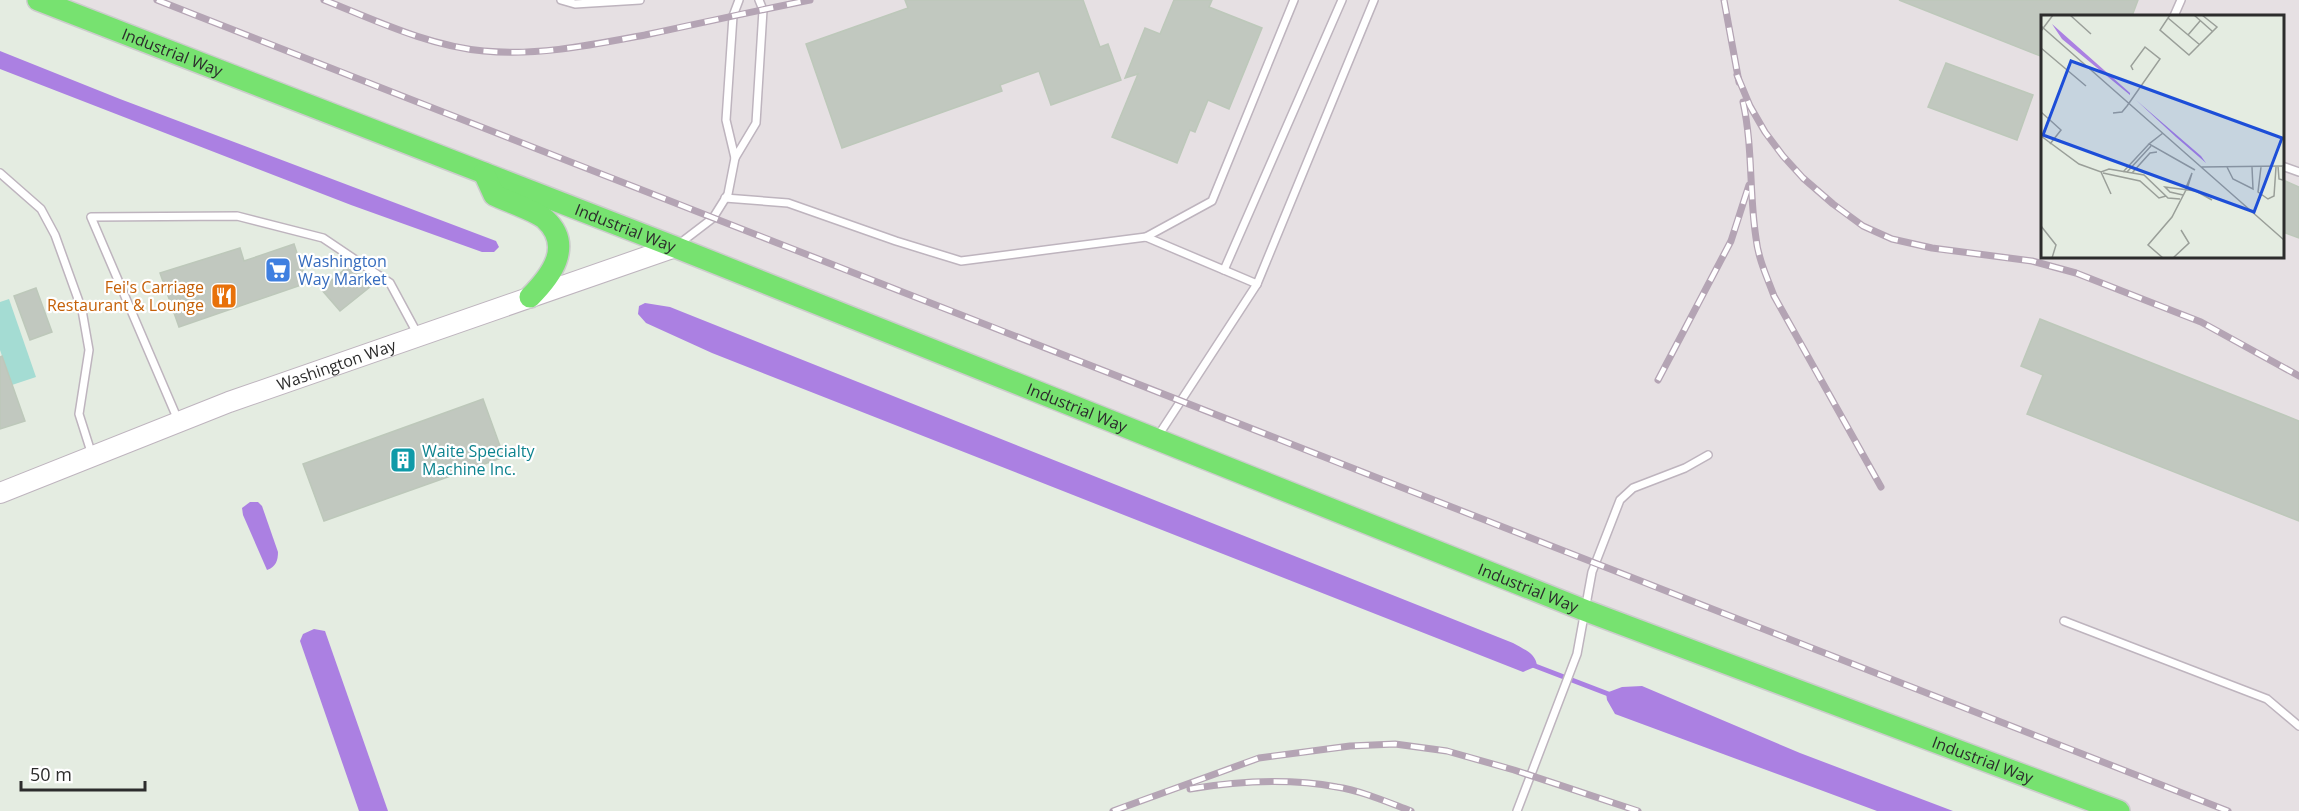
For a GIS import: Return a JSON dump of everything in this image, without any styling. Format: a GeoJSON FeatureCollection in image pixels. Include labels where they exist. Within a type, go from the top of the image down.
{"type":"FeatureCollection","features":[{"type":"Feature","properties":{"kind":"main road","name":"Industrial Way"},"geometry":{"type":"LineString","coordinates":[[38,0],[675,247],[1584,610],[2119,811]]}},
{"type":"Feature","properties":{"kind":"main road"},"geometry":{"type":"LineString","coordinates":[[484,173],[494,195],[544,218],[553,229],[558,242],[558,256],[554,270],[530,297]]}},
{"type":"Feature","properties":{"kind":"main road","name":"Washington Way"},"geometry":{"type":"LineString","coordinates":[[0,493],[179,422],[675,247]]}},
{"type":"Feature","properties":{"kind":"lane"},"geometry":{"type":"LineString","coordinates":[[561,0],[575,4],[640,0]]}},
{"type":"Feature","properties":{"kind":"lane"},"geometry":{"type":"LineString","coordinates":[[735,158],[726,120],[733,16],[739,0]]}},
{"type":"Feature","properties":{"kind":"lane"},"geometry":{"type":"LineString","coordinates":[[675,247],[713,218],[725,198],[735,158],[756,123],[763,10],[759,0]]}},
{"type":"Feature","properties":{"kind":"lane"},"geometry":{"type":"LineString","coordinates":[[725,198],[788,203],[961,261],[1146,237],[1212,201],[1294,0]]}},
{"type":"Feature","properties":{"kind":"lane"},"geometry":{"type":"LineString","coordinates":[[1224,270],[1342,0]]}},
{"type":"Feature","properties":{"kind":"lane"},"geometry":{"type":"LineString","coordinates":[[1155,440],[1257,284],[1374,0]]}},
{"type":"Feature","properties":{"kind":"lane"},"geometry":{"type":"LineString","coordinates":[[2174,15],[2181,0]]}},
{"type":"Feature","properties":{"kind":"lane"},"geometry":{"type":"LineString","coordinates":[[2284,166],[2299,172]]}},
{"type":"Feature","properties":{"kind":"lane"},"geometry":{"type":"LineString","coordinates":[[0,173],[41,209],[55,235],[82,310],[89,350],[79,414],[92,456]]}},
{"type":"Feature","properties":{"kind":"lane"},"geometry":{"type":"LineString","coordinates":[[179,422],[91,217],[237,216],[323,238],[390,283],[418,336]]}},
{"type":"Feature","properties":{"kind":"lane"},"geometry":{"type":"LineString","coordinates":[[1146,237],[1257,284]]}},
{"type":"Feature","properties":{"kind":"lane"},"geometry":{"type":"LineString","coordinates":[[1517,811],[1577,654],[1592,572],[1620,500],[1633,488],[1685,468],[1708,455]]}},
{"type":"Feature","properties":{"kind":"lane"},"geometry":{"type":"LineString","coordinates":[[2064,621],[2267,699],[2299,726]]}},
{"type":"Feature","properties":{"kind":"shaded area"},"geometry":{"type":"Polygon","coordinates":[[[38,0],[2299,0],[2299,811],[2119,811],[38,0]]]}},
{"type":"Feature","properties":{"kind":"shaded area"},"geometry":{"type":"Polygon","coordinates":[[[0,51],[120,99],[496,241],[499,247],[494,252],[482,252],[351,205],[0,69],[0,51]]]}},
{"type":"Feature","properties":{"kind":"shaded area"},"geometry":{"type":"Polygon","coordinates":[[[9,299],[36,377],[12,385],[0,350],[0,302],[9,299]]]}},
{"type":"Feature","properties":{"kind":"shaded area"},"geometry":{"type":"Polygon","coordinates":[[[645,303],[670,307],[1513,643],[1532,655],[1537,666],[1523,672],[712,353],[646,323],[638,314],[639,306],[645,303]]]}},
{"type":"Feature","properties":{"kind":"shaded area"},"geometry":{"type":"Polygon","coordinates":[[[250,502],[258,502],[262,506],[278,552],[276,563],[267,570],[243,515],[242,508],[250,502]]]}},
{"type":"Feature","properties":{"kind":"shaded area"},"geometry":{"type":"Polygon","coordinates":[[[314,629],[325,631],[388,811],[359,811],[300,641],[303,634],[314,629]]]}},
{"type":"Feature","properties":{"kind":"shaded area"},"geometry":{"type":"Polygon","coordinates":[[[1642,686],[1800,753],[1953,811],[1877,811],[1615,714],[1607,700],[1606,693],[1622,687],[1642,686]]]}},
{"type":"Feature","properties":{"kind":"building"},"geometry":{"type":"Polygon","coordinates":[[[905,0],[1083,0],[1100,47],[1108,44],[1121,80],[1051,105],[1039,71],[1000,85],[1002,91],[842,148],[806,44],[908,8],[905,0]]]}},
{"type":"Feature","properties":{"kind":"building"},"geometry":{"type":"Polygon","coordinates":[[[1174,0],[1212,0],[1209,7],[1262,28],[1229,109],[1208,100],[1195,132],[1190,130],[1177,163],[1112,137],[1138,74],[1125,78],[1145,28],[1160,34],[1174,0]]]}},
{"type":"Feature","properties":{"kind":"building"},"geometry":{"type":"Polygon","coordinates":[[[1899,0],[2138,0],[2132,15],[2041,15],[2041,56],[1899,0]]]}},
{"type":"Feature","properties":{"kind":"building"},"geometry":{"type":"Polygon","coordinates":[[[1946,63],[2033,95],[2017,140],[1928,107],[1946,63]]]}},
{"type":"Feature","properties":{"kind":"building"},"geometry":{"type":"Polygon","coordinates":[[[2284,180],[2299,187],[2299,238],[2284,232],[2284,180]]]}},
{"type":"Feature","properties":{"kind":"building"},"geometry":{"type":"Polygon","coordinates":[[[294,244],[307,283],[179,327],[160,273],[240,248],[244,261],[294,244]]]}},
{"type":"Feature","properties":{"kind":"building"},"geometry":{"type":"Polygon","coordinates":[[[351,264],[370,287],[340,311],[321,289],[351,264]]]}},
{"type":"Feature","properties":{"kind":"building"},"geometry":{"type":"Polygon","coordinates":[[[36,288],[52,332],[30,340],[14,296],[36,288]]]}},
{"type":"Feature","properties":{"kind":"building"},"geometry":{"type":"Polygon","coordinates":[[[2040,319],[2299,421],[2299,521],[2027,414],[2043,375],[2021,366],[2040,319]]]}},
{"type":"Feature","properties":{"kind":"building"},"geometry":{"type":"Polygon","coordinates":[[[2,356],[25,421],[0,429],[0,357],[2,356]]]}},
{"type":"Feature","properties":{"kind":"building","name":"Waite Specialty Machine Inc."},"geometry":{"type":"Polygon","coordinates":[[[483,399],[504,457],[324,521],[303,464],[483,399]]]}},
{"type":"Feature","properties":{"kind":"waterway"},"geometry":{"type":"LineString","coordinates":[[1530,664],[1611,695]]}},
{"type":"Feature","properties":{"kind":"railway"},"geometry":{"type":"LineString","coordinates":[[157,0],[2228,811]]}},
{"type":"Feature","properties":{"kind":"railway"},"geometry":{"type":"LineString","coordinates":[[324,0],[422,38],[463,48],[504,52],[565,49],[645,35],[810,0]]}},
{"type":"Feature","properties":{"kind":"railway"},"geometry":{"type":"LineString","coordinates":[[1724,0],[1739,82]]}},
{"type":"Feature","properties":{"kind":"railway"},"geometry":{"type":"LineString","coordinates":[[1737,75],[1750,106],[1765,132],[1783,156],[1803,178],[1863,226],[1892,239],[1932,248],[2032,261],[2076,273],[2201,322],[2299,376]]}},
{"type":"Feature","properties":{"kind":"railway"},"geometry":{"type":"LineString","coordinates":[[1743,102],[1748,136],[1754,221],[1763,267],[1774,296],[1881,487]]}},
{"type":"Feature","properties":{"kind":"railway"},"geometry":{"type":"LineString","coordinates":[[1658,380],[1731,241],[1749,185]]}},
{"type":"Feature","properties":{"kind":"railway"},"geometry":{"type":"LineString","coordinates":[[1113,811],[1259,758],[1350,746],[1395,744],[1447,751],[1514,770],[1638,811]]}},
{"type":"Feature","properties":{"kind":"railway"},"geometry":{"type":"LineString","coordinates":[[1190,789],[1226,784],[1300,782],[1356,791],[1411,811]]}},
{"type":"Feature","properties":{"kind":"place","name":"Washington Way Market"},"geometry":{"type":"Point","coordinates":[278,270]}},
{"type":"Feature","properties":{"kind":"place","name":"Fei's Carriage Restaurant & Lounge"},"geometry":{"type":"Point","coordinates":[224,296]}},
{"type":"Feature","properties":{"kind":"place","name":"Waite Specialty Machine Inc."},"geometry":{"type":"Point","coordinates":[403,460]}}]}
